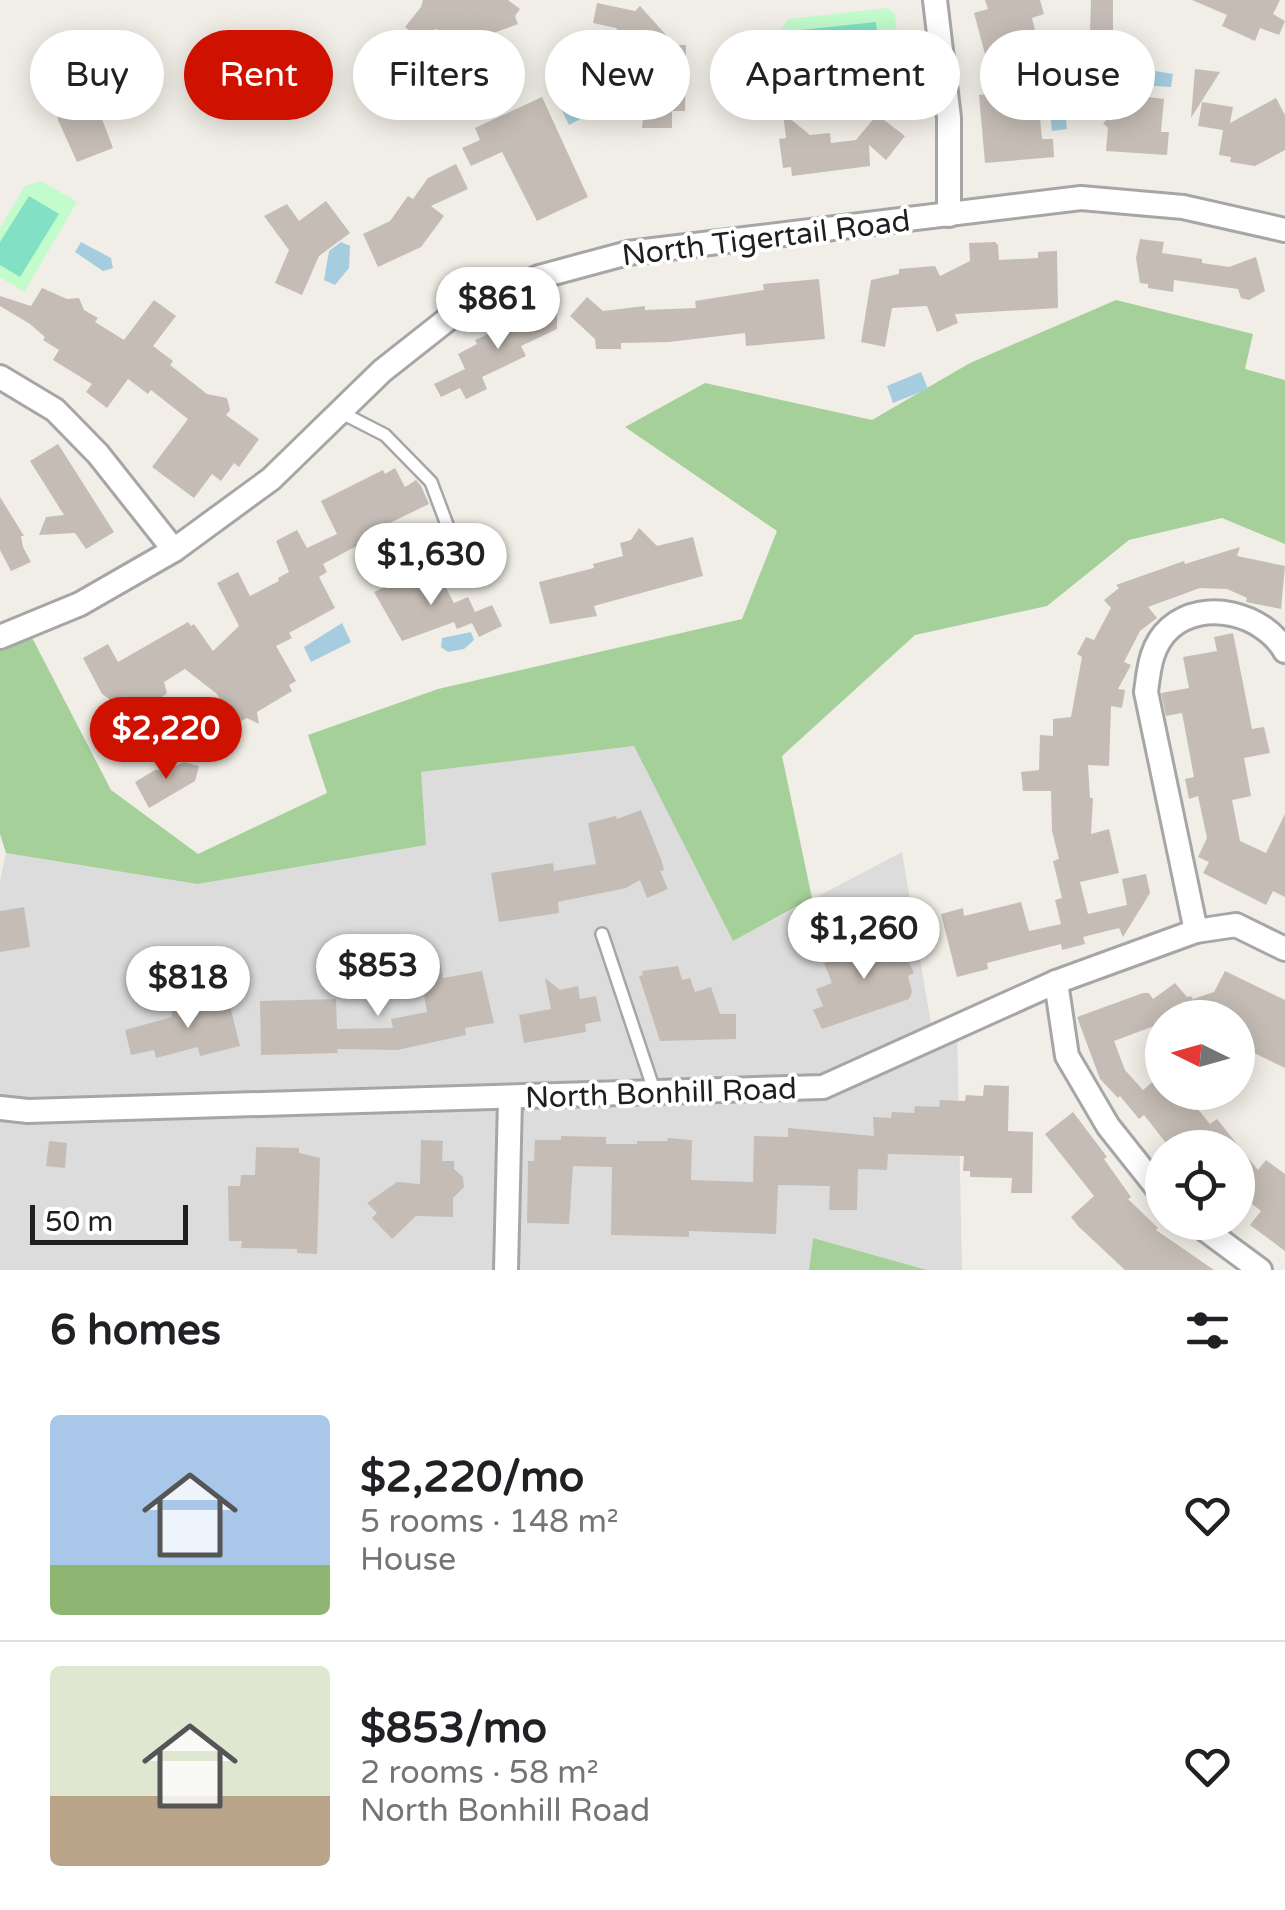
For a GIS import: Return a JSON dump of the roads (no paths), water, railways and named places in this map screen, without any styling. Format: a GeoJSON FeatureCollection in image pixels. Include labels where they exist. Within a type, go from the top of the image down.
{"type":"FeatureCollection","features":[{"type":"Feature","properties":{"kind":"street"},"geometry":{"type":"LineString","coordinates":[[935,0],[949,118],[949,215]]}},
{"type":"Feature","properties":{"kind":"street","name":"North Tigertail Road"},"geometry":{"type":"LineString","coordinates":[[0,637],[80,604],[174,550],[271,479],[382,371],[453,315],[540,277],[628,253],[1081,198],[1182,207],[1285,230]]}},
{"type":"Feature","properties":{"kind":"street"},"geometry":{"type":"LineString","coordinates":[[0,377],[55,410],[98,454],[174,550]]}},
{"type":"Feature","properties":{"kind":"street"},"geometry":{"type":"LineString","coordinates":[[1196,931],[1146,692],[1150,657],[1171,627],[1205,612],[1249,618],[1285,651]]}},
{"type":"Feature","properties":{"kind":"street","name":"North Bonhill Road"},"geometry":{"type":"LineString","coordinates":[[0,1108],[28,1111],[824,1087],[1056,982],[1196,931],[1236,925],[1285,949]]}},
{"type":"Feature","properties":{"kind":"street"},"geometry":{"type":"LineString","coordinates":[[1056,982],[1066,1056],[1108,1126],[1145,1173]]}},
{"type":"Feature","properties":{"kind":"street"},"geometry":{"type":"LineString","coordinates":[[506,1270],[510,1098]]}},
{"type":"Feature","properties":{"kind":"street"},"geometry":{"type":"LineString","coordinates":[[1219,1240],[1260,1270]]}},
{"type":"Feature","properties":{"kind":"lane"},"geometry":{"type":"LineString","coordinates":[[340,412],[384,436],[431,482],[458,554]]}},
{"type":"Feature","properties":{"kind":"lane"},"geometry":{"type":"LineString","coordinates":[[602,934],[654,1093]]}},
{"type":"Feature","properties":{"kind":"water"},"geometry":{"type":"Polygon","coordinates":[[[1155,71],[1173,74],[1171,87],[1155,86],[1155,71]]]}},
{"type":"Feature","properties":{"kind":"water"},"geometry":{"type":"Polygon","coordinates":[[[1051,120],[1066,120],[1067,129],[1052,131],[1051,120]]]}},
{"type":"Feature","properties":{"kind":"water"},"geometry":{"type":"Polygon","coordinates":[[[81,242],[111,258],[113,268],[103,271],[75,252],[81,242]]]}},
{"type":"Feature","properties":{"kind":"water"},"geometry":{"type":"Polygon","coordinates":[[[341,242],[350,246],[349,268],[335,285],[324,280],[329,251],[341,242]]]}},
{"type":"Feature","properties":{"kind":"water"},"geometry":{"type":"Polygon","coordinates":[[[921,372],[928,389],[893,403],[887,386],[921,372]]]}},
{"type":"Feature","properties":{"kind":"water"},"geometry":{"type":"Polygon","coordinates":[[[404,534],[412,550],[376,569],[368,553],[404,534]]]}},
{"type":"Feature","properties":{"kind":"water"},"geometry":{"type":"Polygon","coordinates":[[[342,623],[351,642],[311,662],[304,647],[342,623]]]}},
{"type":"Feature","properties":{"kind":"water"},"geometry":{"type":"Polygon","coordinates":[[[471,632],[474,640],[464,649],[448,652],[441,647],[442,638],[471,632]]]}}]}
